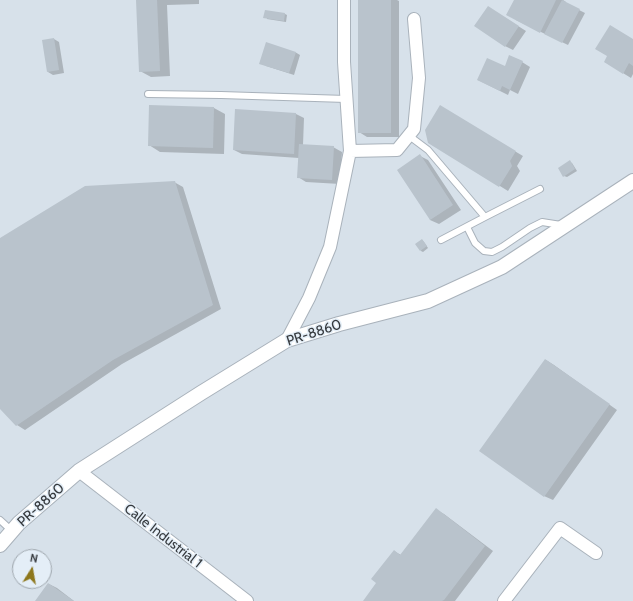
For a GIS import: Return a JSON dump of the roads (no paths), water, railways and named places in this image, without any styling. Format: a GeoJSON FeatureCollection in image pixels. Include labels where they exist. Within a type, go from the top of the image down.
{"type":"FeatureCollection","features":[{"type":"Feature","properties":{"kind":"street"},"geometry":{"type":"LineString","coordinates":[[287,340],[309,298],[330,247],[350,151],[344,62],[344,0]]}},
{"type":"Feature","properties":{"kind":"street"},"geometry":{"type":"LineString","coordinates":[[350,151],[398,150],[414,129],[419,78],[414,19]]}},
{"type":"Feature","properties":{"kind":"street","name":"PR-8860"},"geometry":{"type":"LineString","coordinates":[[0,545],[19,524],[79,471],[287,340],[339,324],[428,301],[502,267],[633,181]]}},
{"type":"Feature","properties":{"kind":"street","name":"Calle Industrial 1"},"geometry":{"type":"LineString","coordinates":[[79,471],[247,601]]}},
{"type":"Feature","properties":{"kind":"street"},"geometry":{"type":"LineString","coordinates":[[504,601],[560,528],[596,553]]}},
{"type":"Feature","properties":{"kind":"lane"},"geometry":{"type":"LineString","coordinates":[[148,94],[346,99]]}},
{"type":"Feature","properties":{"kind":"lane"},"geometry":{"type":"LineString","coordinates":[[408,135],[428,150],[485,217]]}},
{"type":"Feature","properties":{"kind":"lane"},"geometry":{"type":"LineString","coordinates":[[441,240],[540,189]]}},
{"type":"Feature","properties":{"kind":"lane"},"geometry":{"type":"LineString","coordinates":[[466,227],[475,243],[484,251],[492,252],[542,222],[565,226]]}},
{"type":"Feature","properties":{"kind":"lane"},"geometry":{"type":"LineString","coordinates":[[0,520],[12,531]]}}]}
